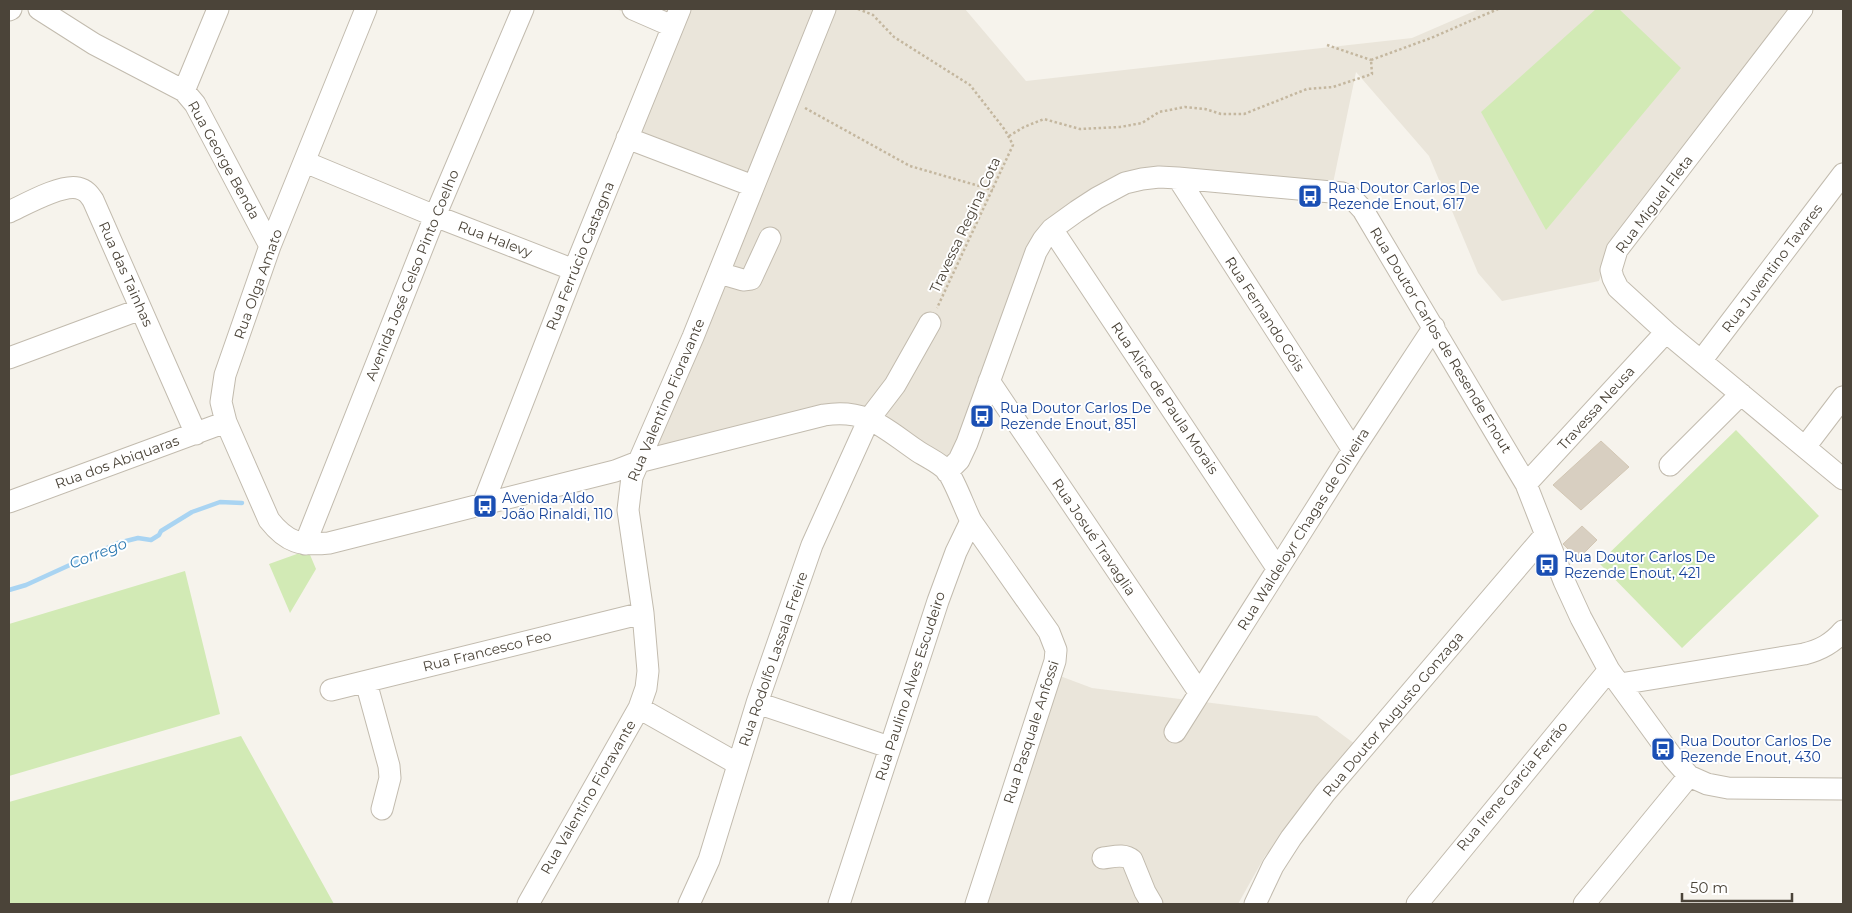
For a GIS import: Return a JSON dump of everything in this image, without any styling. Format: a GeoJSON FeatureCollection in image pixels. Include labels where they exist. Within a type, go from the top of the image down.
{"type":"FeatureCollection","features":[{"type":"Feature","properties":{"kind":"street","name":"Rua George Benda"},"geometry":{"type":"LineString","coordinates":[[39,9],[94,44],[184,91],[195,104],[270,246]]}},
{"type":"Feature","properties":{"kind":"street"},"geometry":{"type":"LineString","coordinates":[[184,91],[218,9]]}},
{"type":"Feature","properties":{"kind":"street","name":"Rua Olga Amato"},"geometry":{"type":"LineString","coordinates":[[305,544],[289,539],[279,533],[269,520],[226,422],[221,402],[225,375],[270,246],[366,9]]}},
{"type":"Feature","properties":{"kind":"street","name":"Avenida José Celso Pinto Coelho"},"geometry":{"type":"LineString","coordinates":[[305,544],[436,216],[523,9]]}},
{"type":"Feature","properties":{"kind":"street"},"geometry":{"type":"LineString","coordinates":[[633,9],[676,17]]}},
{"type":"Feature","properties":{"kind":"street","name":"Rua Valentino Fioravante"},"geometry":{"type":"LineString","coordinates":[[528,904],[639,708],[646,688],[648,671],[643,613],[628,510],[632,477],[693,337],[825,9]]}},
{"type":"Feature","properties":{"kind":"street","name":"Rua Miguel Fleta"},"geometry":{"type":"LineString","coordinates":[[1802,9],[1617,250],[1611,270],[1618,288],[1666,332],[1843,479]]}},
{"type":"Feature","properties":{"kind":"street","name":"Rua Ferrúcio Castagna"},"geometry":{"type":"LineString","coordinates":[[483,504],[574,270],[676,17]]}},
{"type":"Feature","properties":{"kind":"street"},"geometry":{"type":"LineString","coordinates":[[627,138],[753,186]]}},
{"type":"Feature","properties":{"kind":"street","name":"Rua Halevy"},"geometry":{"type":"LineString","coordinates":[[305,162],[574,270]]}},
{"type":"Feature","properties":{"kind":"street","name":"Rua Juventino Tavares"},"geometry":{"type":"LineString","coordinates":[[1701,361],[1843,174]]}},
{"type":"Feature","properties":{"kind":"street","name":"Rua Doutor Carlos de Resende Enout"},"geometry":{"type":"LineString","coordinates":[[947,472],[959,460],[965,449],[1036,252],[1052,229],[1097,198],[1125,183],[1159,177],[1332,191],[1351,197],[1363,210],[1526,484],[1545,535],[1581,618],[1615,677],[1673,758],[1689,776],[1707,784],[1728,788],[1843,789]]}},
{"type":"Feature","properties":{"kind":"street","name":"Rua Fernando Góis"},"geometry":{"type":"LineString","coordinates":[[1178,178],[1353,450]]}},
{"type":"Feature","properties":{"kind":"street","name":"Rua das Tainhas"},"geometry":{"type":"LineString","coordinates":[[9,212],[61,190],[72,188],[87,192],[93,200],[196,434]]}},
{"type":"Feature","properties":{"kind":"street","name":"Rua Alice de Paula Morais"},"geometry":{"type":"LineString","coordinates":[[1052,229],[1278,568]]}},
{"type":"Feature","properties":{"kind":"street"},"geometry":{"type":"LineString","coordinates":[[719,273],[743,280],[751,279],[770,238]]}},
{"type":"Feature","properties":{"kind":"street"},"geometry":{"type":"LineString","coordinates":[[9,358],[141,309]]}},
{"type":"Feature","properties":{"kind":"street","name":"Rua Rodolfo Lassala Freire"},"geometry":{"type":"LineString","coordinates":[[689,904],[709,860],[757,703],[812,545],[869,419],[895,385],[930,323]]}},
{"type":"Feature","properties":{"kind":"street","name":"Rua Waldeloyr Chagas de Oliveira"},"geometry":{"type":"LineString","coordinates":[[1175,732],[1353,450],[1434,327]]}},
{"type":"Feature","properties":{"kind":"street","name":"Travessa Neusa"},"geometry":{"type":"LineString","coordinates":[[1526,484],[1666,332]]}},
{"type":"Feature","properties":{"kind":"street","name":"Rua Josué Travaglia"},"geometry":{"type":"LineString","coordinates":[[989,382],[1199,692]]}},
{"type":"Feature","properties":{"kind":"street"},"geometry":{"type":"LineString","coordinates":[[1670,465],[1741,394]]}},
{"type":"Feature","properties":{"kind":"street"},"geometry":{"type":"LineString","coordinates":[[1805,447],[1843,397]]}},
{"type":"Feature","properties":{"kind":"street"},"geometry":{"type":"LineString","coordinates":[[305,544],[329,543],[348,539],[615,470],[638,462],[840,412],[852,413],[869,419],[947,472],[971,521]]}},
{"type":"Feature","properties":{"kind":"street","name":"Rua dos Abiquaras"},"geometry":{"type":"LineString","coordinates":[[9,502],[226,422]]}},
{"type":"Feature","properties":{"kind":"street","name":"Rua Paulino Alves Escudeiro"},"geometry":{"type":"LineString","coordinates":[[839,904],[889,748],[956,552],[971,521]]}},
{"type":"Feature","properties":{"kind":"street","name":"Rua Pasquale Anfossi"},"geometry":{"type":"LineString","coordinates":[[971,521],[1049,632],[1056,650],[1055,661],[976,904]]}},
{"type":"Feature","properties":{"kind":"street","name":"Rua Doutor Augusto Gonzaga"},"geometry":{"type":"LineString","coordinates":[[1255,904],[1273,866],[1291,838],[1325,793],[1545,535]]}},
{"type":"Feature","properties":{"kind":"street","name":"Rua Francesco Feo"},"geometry":{"type":"LineString","coordinates":[[331,690],[643,613]]}},
{"type":"Feature","properties":{"kind":"street"},"geometry":{"type":"LineString","coordinates":[[1615,677],[1804,654],[1828,646],[1843,631]]}},
{"type":"Feature","properties":{"kind":"street","name":"Rua Irene Garcia Ferrão"},"geometry":{"type":"LineString","coordinates":[[1417,904],[1615,677]]}},
{"type":"Feature","properties":{"kind":"street"},"geometry":{"type":"LineString","coordinates":[[366,682],[389,766],[390,778],[382,810]]}},
{"type":"Feature","properties":{"kind":"street"},"geometry":{"type":"LineString","coordinates":[[757,703],[889,748]]}},
{"type":"Feature","properties":{"kind":"street"},"geometry":{"type":"LineString","coordinates":[[639,708],[738,764]]}},
{"type":"Feature","properties":{"kind":"street"},"geometry":{"type":"LineString","coordinates":[[1584,904],[1689,776]]}},
{"type":"Feature","properties":{"kind":"street"},"geometry":{"type":"LineString","coordinates":[[1103,858],[1128,856],[1132,860],[1152,904]]}},
{"type":"Feature","properties":{"kind":"path"},"geometry":{"type":"LineString","coordinates":[[858,9],[873,15],[894,37],[970,85],[1008,136],[1044,119],[1080,129],[1120,127],[1142,123],[1160,112],[1185,107],[1204,109],[1221,114],[1244,114],[1307,89],[1333,87],[1372,74],[1371,60]]}},
{"type":"Feature","properties":{"kind":"path"},"geometry":{"type":"LineString","coordinates":[[1327,45],[1371,60],[1431,38],[1498,9]]}},
{"type":"Feature","properties":{"kind":"path"},"geometry":{"type":"LineString","coordinates":[[789,98],[910,166],[993,190]]}},
{"type":"Feature","properties":{"kind":"path","name":"Travessa Regina Cota"},"geometry":{"type":"LineString","coordinates":[[930,323],[1013,145],[1008,136]]}},
{"type":"Feature","properties":{"kind":"shaded area"},"geometry":{"type":"Polygon","coordinates":[[[616,9],[965,9],[1026,81],[1412,38],[1479,9],[1793,9],[1609,252],[1599,281],[1502,301],[1478,273],[1429,156],[1356,72],[1331,193],[1145,181],[1038,231],[943,475],[861,420],[834,417],[640,463],[741,189],[616,142],[660,27],[616,9]]]}},
{"type":"Feature","properties":{"kind":"shaded area"},"geometry":{"type":"Polygon","coordinates":[[[1044,670],[1092,688],[1317,716],[1359,747],[1265,856],[1238,904],[972,904],[1044,670]]]}},
{"type":"Feature","properties":{"kind":"green space"},"geometry":{"type":"Polygon","coordinates":[[[1596,9],[1619,9],[1681,68],[1546,230],[1481,112],[1596,9]]]}},
{"type":"Feature","properties":{"kind":"green space"},"geometry":{"type":"Polygon","coordinates":[[[1736,430],[1819,516],[1682,648],[1599,563],[1736,430]]]}},
{"type":"Feature","properties":{"kind":"green space"},"geometry":{"type":"Polygon","coordinates":[[[308,550],[316,569],[290,613],[269,564],[308,550]]]}},
{"type":"Feature","properties":{"kind":"green space"},"geometry":{"type":"Polygon","coordinates":[[[185,571],[220,714],[9,776],[9,624],[185,571]]]}},
{"type":"Feature","properties":{"kind":"green space"},"geometry":{"type":"Polygon","coordinates":[[[241,736],[334,904],[9,904],[9,802],[241,736]]]}},
{"type":"Feature","properties":{"kind":"building"},"geometry":{"type":"Polygon","coordinates":[[[1601,441],[1629,467],[1581,510],[1553,485],[1601,441]]]}},
{"type":"Feature","properties":{"kind":"building"},"geometry":{"type":"Polygon","coordinates":[[[1582,526],[1597,540],[1578,559],[1563,544],[1582,526]]]}},
{"type":"Feature","properties":{"kind":"waterway","name":"Corrego"},"geometry":{"type":"LineString","coordinates":[[9,590],[26,585],[118,543],[138,538],[151,540],[159,535],[161,531],[192,512],[220,502],[242,503]]}},
{"type":"Feature","properties":{"kind":"place","name":"Rua Doutor Carlos De Rezende Enout, 617"},"geometry":{"type":"Point","coordinates":[1310,196]}},
{"type":"Feature","properties":{"kind":"place","name":"Rua Doutor Carlos De Rezende Enout, 851"},"geometry":{"type":"Point","coordinates":[982,416]}},
{"type":"Feature","properties":{"kind":"place","name":"Avenida Aldo João Rinaldi, 110"},"geometry":{"type":"Point","coordinates":[485,506]}},
{"type":"Feature","properties":{"kind":"place","name":"Rua Doutor Carlos De Rezende Enout, 421"},"geometry":{"type":"Point","coordinates":[1547,565]}},
{"type":"Feature","properties":{"kind":"place","name":"Rua Doutor Carlos De Rezende Enout, 430"},"geometry":{"type":"Point","coordinates":[1663,749]}}]}
